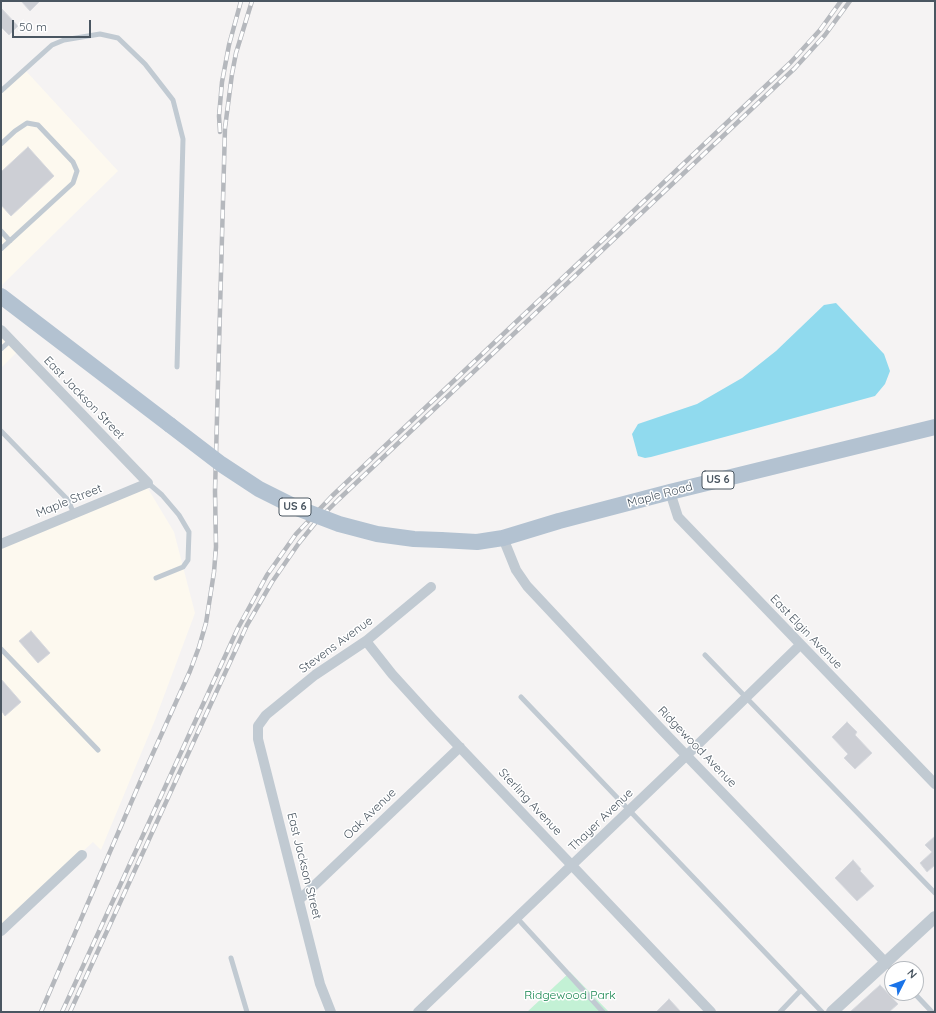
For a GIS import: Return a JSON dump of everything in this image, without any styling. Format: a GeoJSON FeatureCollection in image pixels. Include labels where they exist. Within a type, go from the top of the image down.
{"type":"FeatureCollection","features":[{"type":"Feature","properties":{"kind":"main road","name":"US 6"},"geometry":{"type":"LineString","coordinates":[[1,296],[221,464],[259,489],[297,508],[339,524],[377,534],[414,539],[477,542],[503,538]]}},
{"type":"Feature","properties":{"kind":"main road","name":"Maple Road"},"geometry":{"type":"LineString","coordinates":[[503,538],[559,521],[670,492],[935,427]]}},
{"type":"Feature","properties":{"kind":"street","name":"East Jackson Street"},"geometry":{"type":"LineString","coordinates":[[1,330],[148,483]]}},
{"type":"Feature","properties":{"kind":"street","name":"Maple Street"},"geometry":{"type":"LineString","coordinates":[[1,544],[148,483]]}},
{"type":"Feature","properties":{"kind":"street","name":"East Elgin Avenue"},"geometry":{"type":"LineString","coordinates":[[670,492],[678,517],[935,784]]}},
{"type":"Feature","properties":{"kind":"street","name":"Ridgewood Avenue"},"geometry":{"type":"LineString","coordinates":[[503,538],[516,570],[527,586],[884,961]]}},
{"type":"Feature","properties":{"kind":"street","name":"Stevens Avenue"},"geometry":{"type":"LineString","coordinates":[[258,726],[266,715],[315,675],[366,641],[430,587]]}},
{"type":"Feature","properties":{"kind":"street","name":"Sterling Avenue"},"geometry":{"type":"LineString","coordinates":[[366,641],[397,679],[460,747],[711,1012]]}},
{"type":"Feature","properties":{"kind":"street","name":"Thayer Avenue"},"geometry":{"type":"LineString","coordinates":[[418,1012],[800,645]]}},
{"type":"Feature","properties":{"kind":"street","name":"East Jackson Street"},"geometry":{"type":"LineString","coordinates":[[258,726],[258,739],[320,984],[331,1012]]}},
{"type":"Feature","properties":{"kind":"street","name":"Oak Avenue"},"geometry":{"type":"LineString","coordinates":[[299,900],[460,747]]}},
{"type":"Feature","properties":{"kind":"street"},"geometry":{"type":"LineString","coordinates":[[1,931],[82,855]]}},
{"type":"Feature","properties":{"kind":"street"},"geometry":{"type":"LineString","coordinates":[[894,961],[935,917]]}},
{"type":"Feature","properties":{"kind":"street"},"geometry":{"type":"LineString","coordinates":[[832,1012],[884,970]]}},
{"type":"Feature","properties":{"kind":"lane"},"geometry":{"type":"LineString","coordinates":[[1,91],[52,45],[64,40],[100,34],[118,38],[145,64],[173,100],[183,139],[177,367]]}},
{"type":"Feature","properties":{"kind":"lane"},"geometry":{"type":"LineString","coordinates":[[1,144],[15,131],[27,123],[38,125],[73,162],[77,171],[73,183],[1,249]]}},
{"type":"Feature","properties":{"kind":"lane"},"geometry":{"type":"LineString","coordinates":[[1,232],[10,241]]}},
{"type":"Feature","properties":{"kind":"lane"},"geometry":{"type":"LineString","coordinates":[[1,349],[11,340]]}},
{"type":"Feature","properties":{"kind":"lane"},"geometry":{"type":"LineString","coordinates":[[1,431],[68,500],[74,514]]}},
{"type":"Feature","properties":{"kind":"lane"},"geometry":{"type":"LineString","coordinates":[[148,483],[162,495],[179,515],[189,532],[188,560],[184,567],[156,578]]}},
{"type":"Feature","properties":{"kind":"lane"},"geometry":{"type":"LineString","coordinates":[[1,649],[98,750]]}},
{"type":"Feature","properties":{"kind":"lane"},"geometry":{"type":"LineString","coordinates":[[705,655],[935,892]]}},
{"type":"Feature","properties":{"kind":"lane"},"geometry":{"type":"LineString","coordinates":[[521,697],[822,1012]]}},
{"type":"Feature","properties":{"kind":"lane"},"geometry":{"type":"LineString","coordinates":[[517,918],[603,1012]]}},
{"type":"Feature","properties":{"kind":"lane"},"geometry":{"type":"LineString","coordinates":[[231,958],[247,1012]]}},
{"type":"Feature","properties":{"kind":"lane"},"geometry":{"type":"LineString","coordinates":[[780,1012],[801,990]]}},
{"type":"Feature","properties":{"kind":"lane"},"geometry":{"type":"LineString","coordinates":[[922,1001],[934,1012]]}},
{"type":"Feature","properties":{"kind":"shaded area"},"geometry":{"type":"Polygon","coordinates":[[[26,71],[118,171],[1,286],[1,92],[26,71]]]}},
{"type":"Feature","properties":{"kind":"shaded area"},"geometry":{"type":"Polygon","coordinates":[[[1,331],[19,350],[1,368],[1,331]]]}},
{"type":"Feature","properties":{"kind":"shaded area"},"geometry":{"type":"Polygon","coordinates":[[[147,487],[174,532],[195,613],[155,720],[101,850],[93,842],[1,927],[1,546],[147,487]]]}},
{"type":"Feature","properties":{"kind":"green space","name":"Ridgewood Park"},"geometry":{"type":"Polygon","coordinates":[[[570,972],[609,1012],[527,1012],[570,972]]]}},
{"type":"Feature","properties":{"kind":"water"},"geometry":{"type":"Polygon","coordinates":[[[836,303],[884,354],[890,371],[885,384],[875,396],[651,457],[645,458],[638,456],[632,434],[638,424],[697,404],[742,378],[776,351],[824,305],[836,303]]]}},
{"type":"Feature","properties":{"kind":"building"},"geometry":{"type":"Polygon","coordinates":[[[21,1],[40,1],[30,11],[21,1]]]}},
{"type":"Feature","properties":{"kind":"building"},"geometry":{"type":"Polygon","coordinates":[[[1,8],[18,26],[9,35],[1,27],[1,8]]]}},
{"type":"Feature","properties":{"kind":"building"},"geometry":{"type":"Polygon","coordinates":[[[28,147],[54,176],[11,216],[1,205],[1,172],[28,147]]]}},
{"type":"Feature","properties":{"kind":"building"},"geometry":{"type":"Polygon","coordinates":[[[31,631],[50,653],[38,663],[19,641],[31,631]]]}},
{"type":"Feature","properties":{"kind":"building"},"geometry":{"type":"Polygon","coordinates":[[[1,679],[21,702],[5,716],[1,710],[1,679]]]}},
{"type":"Feature","properties":{"kind":"building"},"geometry":{"type":"Polygon","coordinates":[[[847,722],[857,732],[855,735],[872,753],[855,769],[844,758],[848,754],[832,737],[847,722]]]}},
{"type":"Feature","properties":{"kind":"building"},"geometry":{"type":"Polygon","coordinates":[[[935,836],[935,865],[927,872],[920,863],[932,852],[925,845],[935,836]]]}},
{"type":"Feature","properties":{"kind":"building"},"geometry":{"type":"Polygon","coordinates":[[[853,860],[861,869],[860,871],[874,886],[857,901],[835,878],[853,860]]]}},
{"type":"Feature","properties":{"kind":"building"},"geometry":{"type":"Polygon","coordinates":[[[880,985],[884,989],[884,1001],[895,1001],[898,1004],[889,1012],[850,1012],[880,985]]]}},
{"type":"Feature","properties":{"kind":"building"},"geometry":{"type":"Polygon","coordinates":[[[669,999],[681,1012],[656,1012],[669,999]]]}},
{"type":"Feature","properties":{"kind":"railway"},"geometry":{"type":"LineString","coordinates":[[220,132],[219,116],[222,82],[229,45],[241,1]]}},
{"type":"Feature","properties":{"kind":"railway"},"geometry":{"type":"LineString","coordinates":[[41,1012],[140,782],[190,671],[206,623],[214,572],[216,547],[215,491],[225,128],[236,53],[252,1]]}},
{"type":"Feature","properties":{"kind":"railway"},"geometry":{"type":"LineString","coordinates":[[62,1012],[238,628],[267,575],[296,534],[332,496],[791,62],[820,30],[841,1]]}},
{"type":"Feature","properties":{"kind":"railway"},"geometry":{"type":"LineString","coordinates":[[70,1012],[247,625],[272,582],[299,543],[316,522],[338,500],[795,68],[825,35],[850,1]]}}]}
